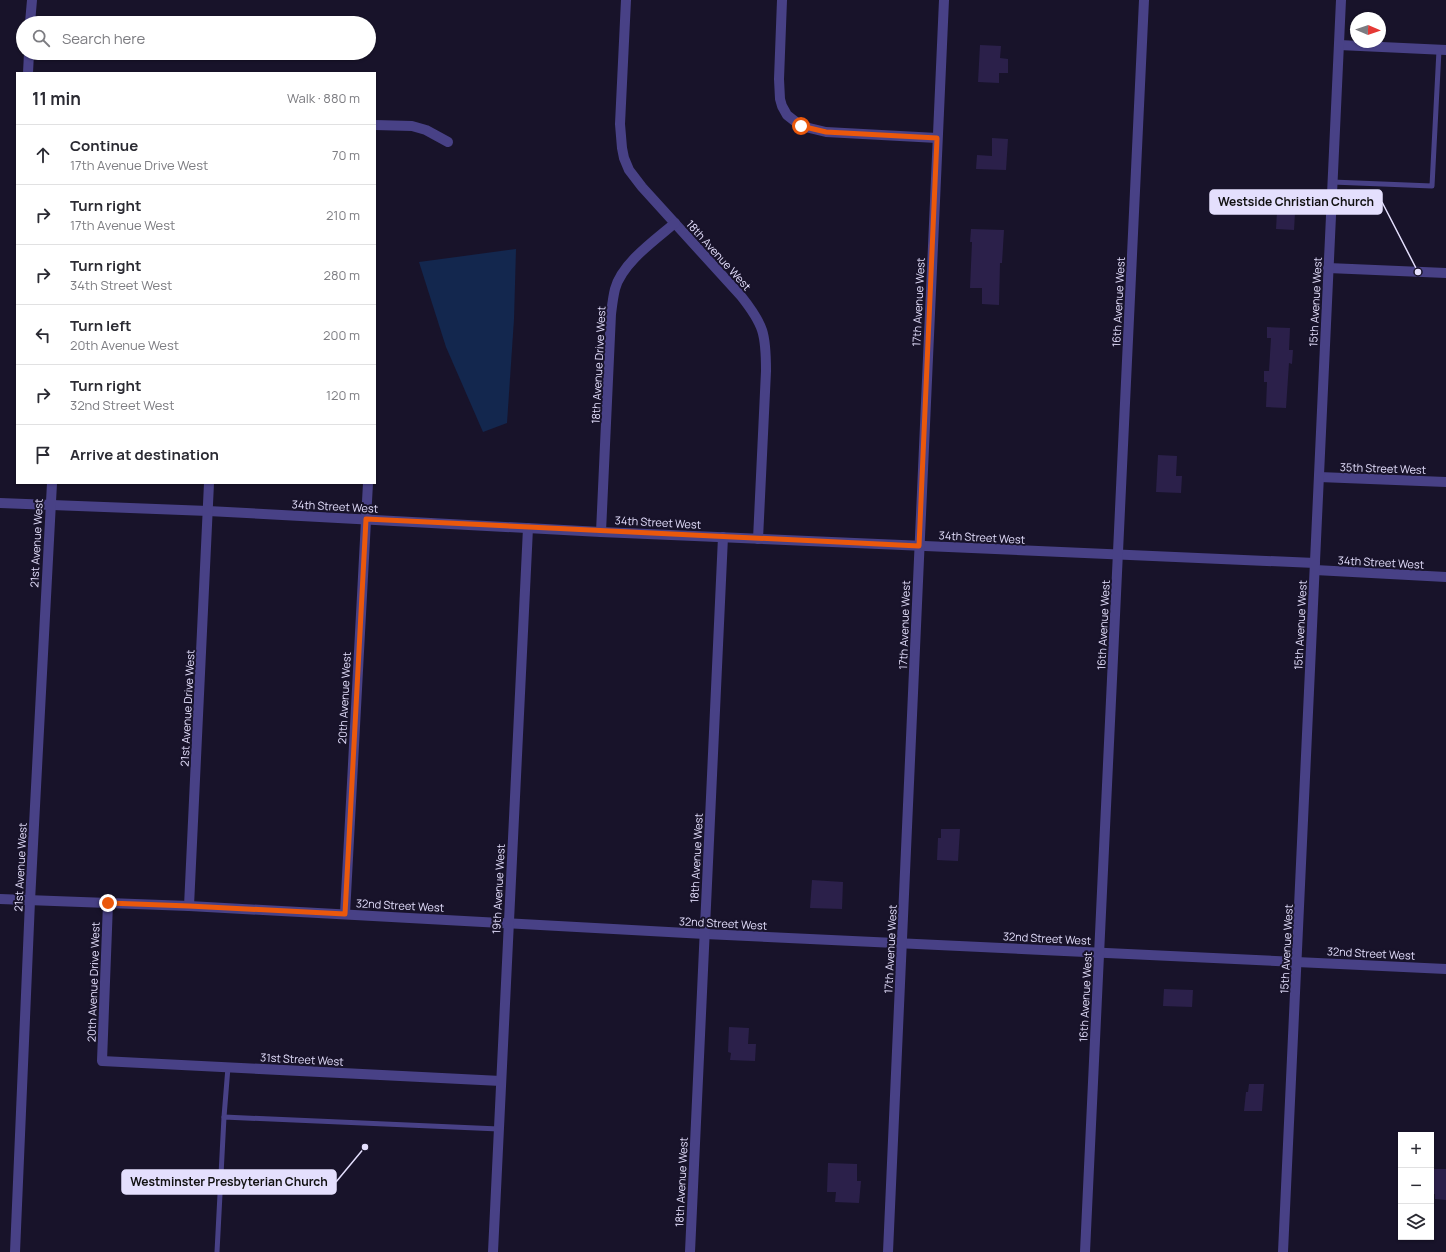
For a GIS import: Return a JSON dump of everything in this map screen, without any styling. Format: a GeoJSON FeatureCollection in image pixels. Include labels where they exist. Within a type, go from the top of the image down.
{"type":"FeatureCollection","features":[{"type":"Feature","properties":{"kind":"street"},"geometry":{"type":"LineString","coordinates":[[31,16],[32,0]]}},
{"type":"Feature","properties":{"kind":"street","name":"18th Avenue West"},"geometry":{"type":"LineString","coordinates":[[626,0],[620,124],[624,158],[629,170],[638,181],[746,302],[755,314],[763,331],[766,347],[766,371],[758,539]]}},
{"type":"Feature","properties":{"kind":"street"},"geometry":{"type":"LineString","coordinates":[[782,0],[778,79],[780,99],[787,115],[792,121],[805,128],[826,132],[937,138]]}},
{"type":"Feature","properties":{"kind":"street","name":"17th Avenue West"},"geometry":{"type":"LineString","coordinates":[[888,1252],[944,0]]}},
{"type":"Feature","properties":{"kind":"street","name":"16th Avenue West"},"geometry":{"type":"LineString","coordinates":[[1085,1252],[1144,0]]}},
{"type":"Feature","properties":{"kind":"street","name":"15th Avenue West"},"geometry":{"type":"LineString","coordinates":[[1283,1252],[1341,0]]}},
{"type":"Feature","properties":{"kind":"street"},"geometry":{"type":"LineString","coordinates":[[1339,45],[1443,50]]}},
{"type":"Feature","properties":{"kind":"street"},"geometry":{"type":"LineString","coordinates":[[28,72],[29,60]]}},
{"type":"Feature","properties":{"kind":"street"},"geometry":{"type":"LineString","coordinates":[[376,124],[412,126],[426,130],[448,142]]}},
{"type":"Feature","properties":{"kind":"street","name":"18th Avenue Drive West"},"geometry":{"type":"LineString","coordinates":[[601,532],[611,314],[615,290],[623,273],[634,259],[675,223]]}},
{"type":"Feature","properties":{"kind":"street"},"geometry":{"type":"LineString","coordinates":[[1328,268],[1446,273]]}},
{"type":"Feature","properties":{"kind":"street","name":"35th Street West"},"geometry":{"type":"LineString","coordinates":[[1319,477],[1446,482]]}},
{"type":"Feature","properties":{"kind":"street","name":"21st Avenue West"},"geometry":{"type":"LineString","coordinates":[[15,1252],[30,901],[52,484]]}},
{"type":"Feature","properties":{"kind":"street"},"geometry":{"type":"LineString","coordinates":[[208,511],[209,484]]}},
{"type":"Feature","properties":{"kind":"street","name":"20th Avenue West"},"geometry":{"type":"LineString","coordinates":[[345,914],[368,484]]}},
{"type":"Feature","properties":{"kind":"street","name":"34th Street West"},"geometry":{"type":"LineString","coordinates":[[0,503],[208,511],[601,532],[1119,555],[1315,566],[1446,577]]}},
{"type":"Feature","properties":{"kind":"street","name":"21st Avenue Drive West"},"geometry":{"type":"LineString","coordinates":[[189,906],[208,511]]}},
{"type":"Feature","properties":{"kind":"street","name":"19th Avenue West"},"geometry":{"type":"LineString","coordinates":[[493,1252],[528,528]]}},
{"type":"Feature","properties":{"kind":"street","name":"18th Avenue West"},"geometry":{"type":"LineString","coordinates":[[690,1252],[723,537]]}},
{"type":"Feature","properties":{"kind":"street","name":"32nd Street West"},"geometry":{"type":"LineString","coordinates":[[0,899],[189,906],[705,934],[1446,969]]}},
{"type":"Feature","properties":{"kind":"street","name":"20th Avenue Drive West"},"geometry":{"type":"LineString","coordinates":[[102,1061],[108,903]]}},
{"type":"Feature","properties":{"kind":"street","name":"31st Street West"},"geometry":{"type":"LineString","coordinates":[[102,1061],[501,1081]]}},
{"type":"Feature","properties":{"kind":"lane"},"geometry":{"type":"LineString","coordinates":[[1332,182],[1432,186],[1443,50]]}},
{"type":"Feature","properties":{"kind":"lane"},"geometry":{"type":"LineString","coordinates":[[217,1252],[228,1067]]}},
{"type":"Feature","properties":{"kind":"lane"},"geometry":{"type":"LineString","coordinates":[[224,1118],[499,1129]]}},
{"type":"Feature","properties":{"kind":"water"},"geometry":{"type":"Polygon","coordinates":[[[516,249],[514,319],[507,423],[483,432],[446,347],[419,262],[516,249]]]}},
{"type":"Feature","properties":{"kind":"building"},"geometry":{"type":"Polygon","coordinates":[[[980,45],[1001,46],[1000,58],[1008,59],[1008,73],[999,73],[999,83],[978,82],[980,45]]]}},
{"type":"Feature","properties":{"kind":"building"},"geometry":{"type":"Polygon","coordinates":[[[992,138],[1008,139],[1006,170],[976,169],[977,155],[992,156],[992,138]]]}},
{"type":"Feature","properties":{"kind":"building"},"geometry":{"type":"Polygon","coordinates":[[[1278,195],[1296,196],[1294,230],[1276,229],[1278,195]]]}},
{"type":"Feature","properties":{"kind":"building"},"geometry":{"type":"Polygon","coordinates":[[[971,229],[1004,230],[1002,263],[1000,263],[999,305],[982,304],[982,288],[970,288],[972,242],[970,242],[971,229]]]}},
{"type":"Feature","properties":{"kind":"building"},"geometry":{"type":"Polygon","coordinates":[[[1267,327],[1290,328],[1289,350],[1293,350],[1292,364],[1289,363],[1286,408],[1266,407],[1267,382],[1264,382],[1264,371],[1269,371],[1271,338],[1267,338],[1267,327]]]}},
{"type":"Feature","properties":{"kind":"building"},"geometry":{"type":"Polygon","coordinates":[[[1158,455],[1177,456],[1176,476],[1182,476],[1181,493],[1156,492],[1158,455]]]}},
{"type":"Feature","properties":{"kind":"building"},"geometry":{"type":"Polygon","coordinates":[[[941,829],[960,829],[958,861],[937,860],[938,838],[941,838],[941,829]]]}},
{"type":"Feature","properties":{"kind":"building"},"geometry":{"type":"Polygon","coordinates":[[[812,880],[843,882],[842,909],[810,908],[812,880]]]}},
{"type":"Feature","properties":{"kind":"building"},"geometry":{"type":"Polygon","coordinates":[[[1164,989],[1193,990],[1192,1007],[1163,1006],[1164,989]]]}},
{"type":"Feature","properties":{"kind":"building"},"geometry":{"type":"Polygon","coordinates":[[[729,1027],[749,1028],[748,1044],[756,1044],[755,1061],[730,1060],[731,1053],[728,1052],[729,1027]]]}},
{"type":"Feature","properties":{"kind":"building"},"geometry":{"type":"Polygon","coordinates":[[[1249,1084],[1264,1084],[1262,1111],[1244,1111],[1246,1092],[1248,1092],[1249,1084]]]}},
{"type":"Feature","properties":{"kind":"building"},"geometry":{"type":"Polygon","coordinates":[[[828,1163],[857,1164],[857,1181],[861,1181],[859,1203],[835,1202],[836,1192],[827,1192],[828,1163]]]}},
{"type":"Feature","properties":{"kind":"building"},"geometry":{"type":"Polygon","coordinates":[[[1434,1169],[1446,1169],[1446,1200],[1435,1199],[1434,1169]]]}},
{"type":"Feature","properties":{"kind":"place","name":"Westside Christian Church"},"geometry":{"type":"Point","coordinates":[1418,272]}},
{"type":"Feature","properties":{"kind":"place","name":"Westminster Presbyterian Church"},"geometry":{"type":"Point","coordinates":[365,1147]}},
{"type":"Feature","properties":{"kind":"route"},"geometry":{"type":"LineString","coordinates":[[108,903],[345,914],[366,519],[601,532],[919,546],[937,138],[826,132],[801,126]]}}]}
